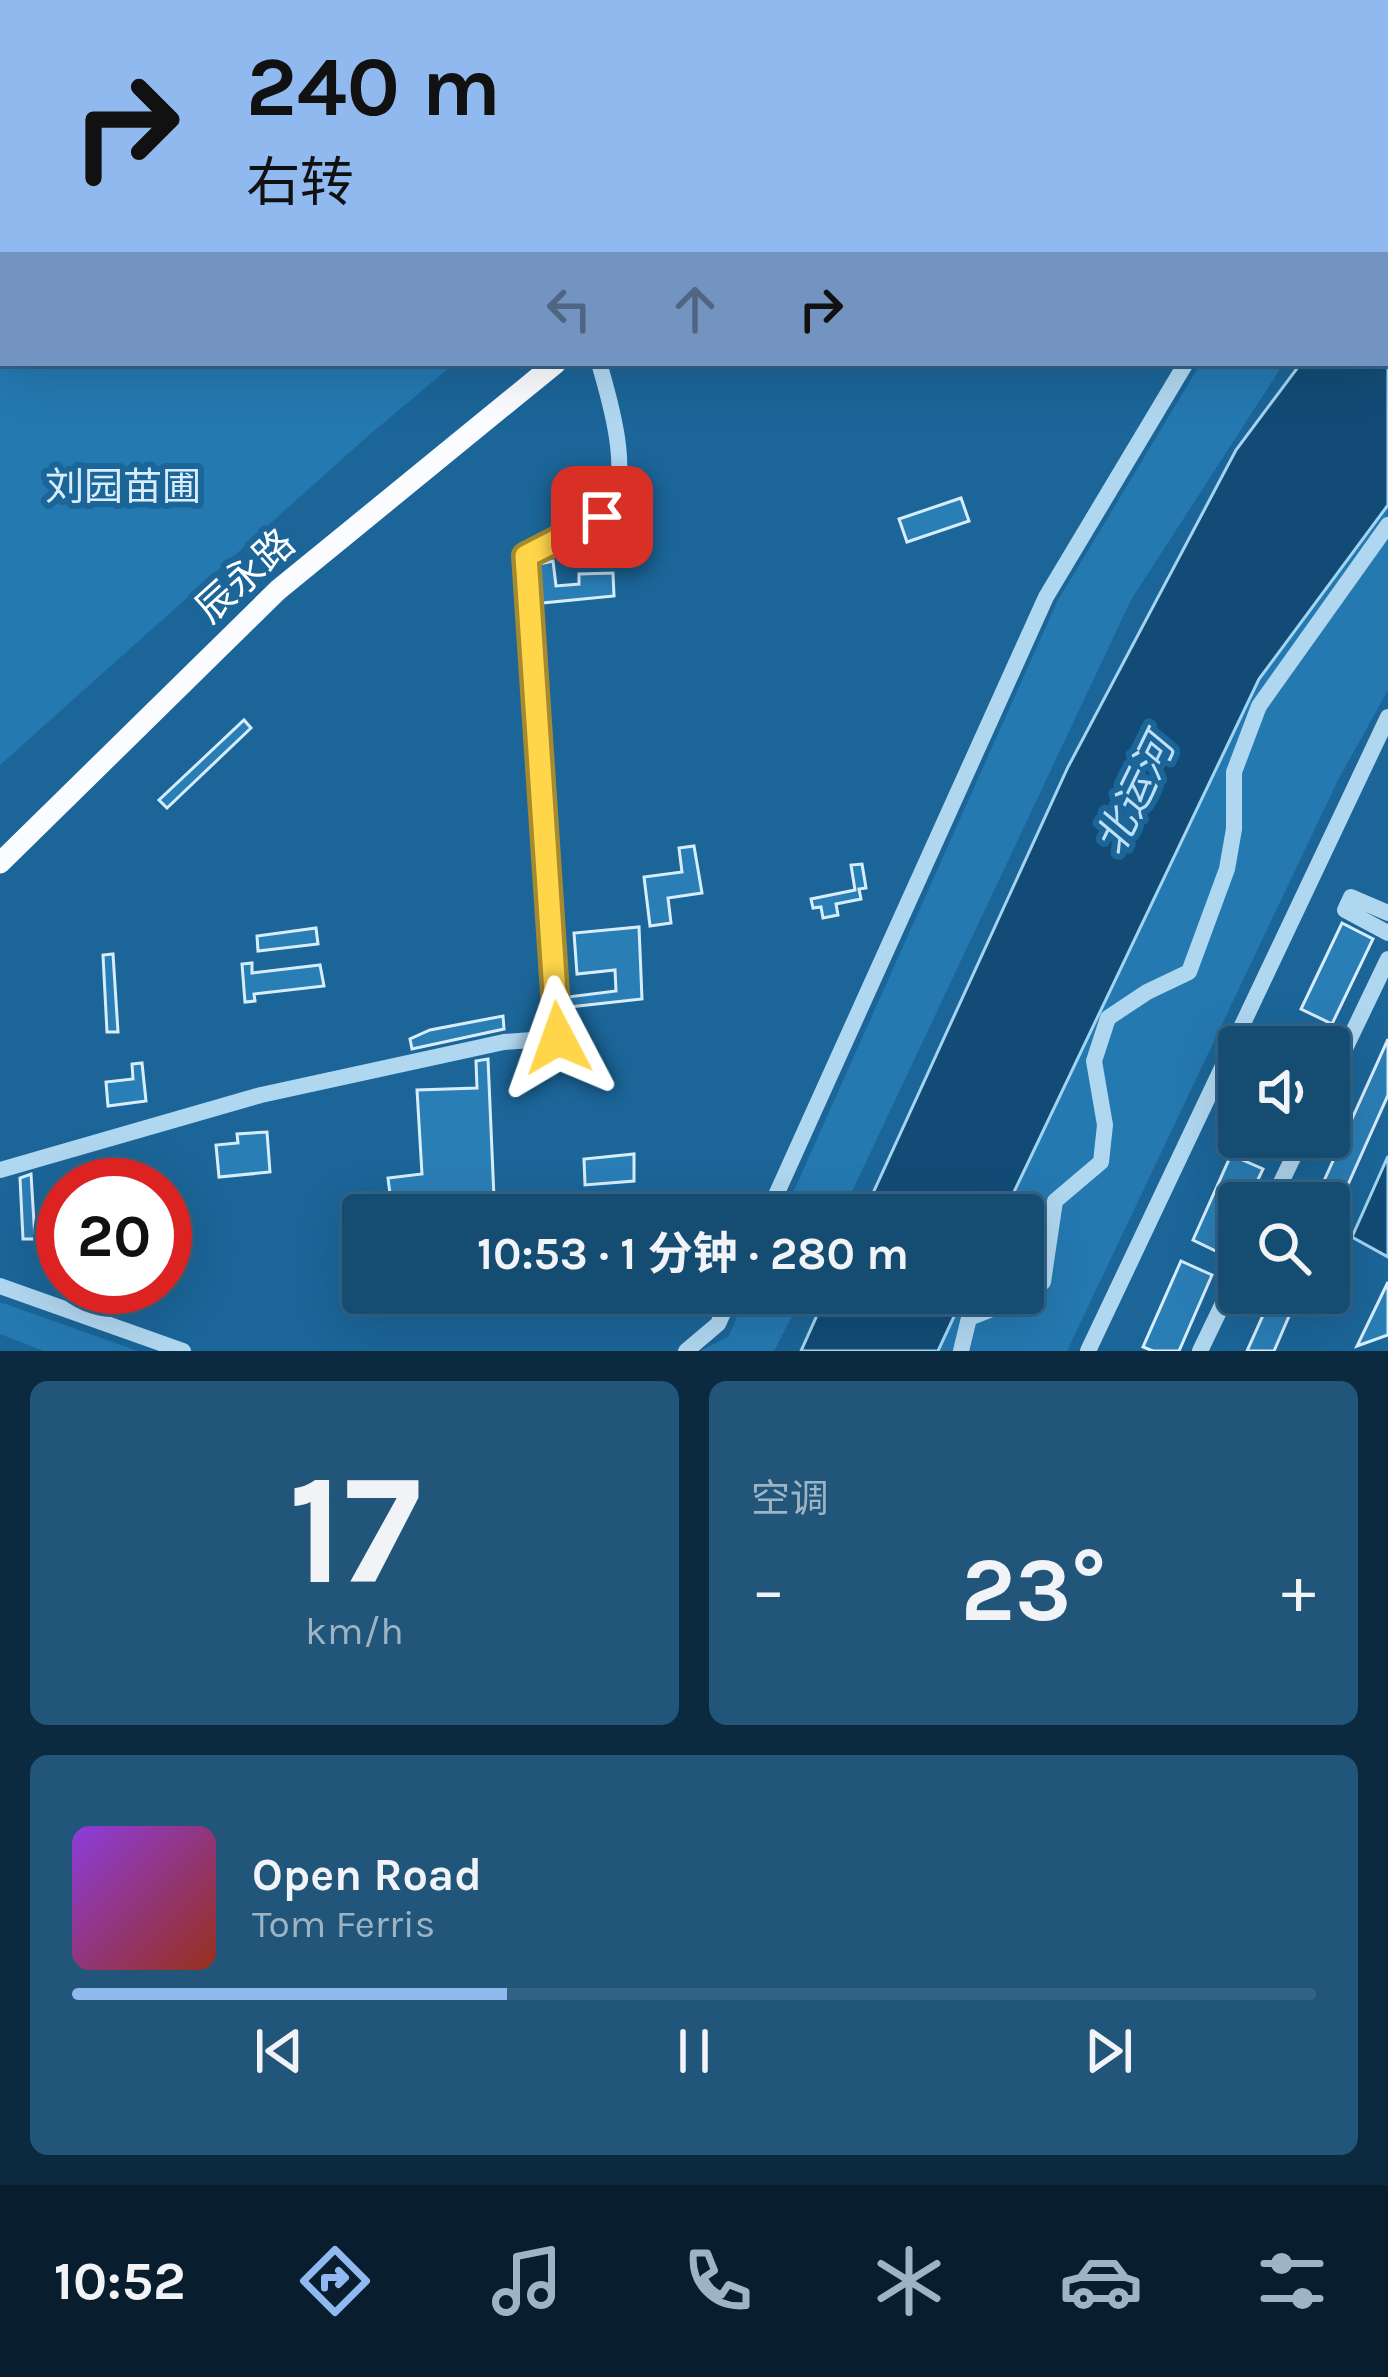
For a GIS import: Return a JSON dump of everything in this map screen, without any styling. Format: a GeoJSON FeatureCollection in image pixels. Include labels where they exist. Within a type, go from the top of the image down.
{"type":"FeatureCollection","features":[{"type":"Feature","properties":{"kind":"main road","name":"辰永路"},"geometry":{"type":"LineString","coordinates":[[0,863],[278,590],[552,366]]}},
{"type":"Feature","properties":{"kind":"street"},"geometry":{"type":"LineString","coordinates":[[0,1170],[261,1095],[504,1042],[558,1038],[526,556],[602,517],[618,495],[616,423],[600,366]]}},
{"type":"Feature","properties":{"kind":"street"},"geometry":{"type":"LineString","coordinates":[[776,1194],[1046,597],[1184,366]]}},
{"type":"Feature","properties":{"kind":"street"},"geometry":{"type":"LineString","coordinates":[[961,1351],[969,1318],[1017,1299],[1042,1282],[1054,1201],[1101,1162],[1105,1125],[1094,1061],[1108,1018],[1189,972],[1227,869],[1234,829],[1234,772],[1259,706],[1388,525]]}},
{"type":"Feature","properties":{"kind":"street"},"geometry":{"type":"LineString","coordinates":[[1088,1351],[1388,717]]}},
{"type":"Feature","properties":{"kind":"street"},"geometry":{"type":"LineString","coordinates":[[1388,913],[1351,897],[1345,910],[1388,933]]}},
{"type":"Feature","properties":{"kind":"street"},"geometry":{"type":"LineString","coordinates":[[1350,1038],[1388,959]]}},
{"type":"Feature","properties":{"kind":"street"},"geometry":{"type":"LineString","coordinates":[[0,1286],[183,1351]]}},
{"type":"Feature","properties":{"kind":"street"},"geometry":{"type":"LineString","coordinates":[[686,1351],[718,1324],[723,1314]]}},
{"type":"Feature","properties":{"kind":"street"},"geometry":{"type":"LineString","coordinates":[[1200,1351],[1218,1314]]}},
{"type":"Feature","properties":{"kind":"green space","name":"刘园苗圃"},"geometry":{"type":"Polygon","coordinates":[[[0,366],[451,366],[368,436],[0,765],[0,366]]]}},
{"type":"Feature","properties":{"kind":"green space"},"geometry":{"type":"Polygon","coordinates":[[[1199,366],[1282,366],[1131,600],[851,1194],[792,1194],[1057,602],[1199,366]]]}},
{"type":"Feature","properties":{"kind":"green space"},"geometry":{"type":"Polygon","coordinates":[[[1388,505],[1388,690],[1338,780],[1218,1026],[1067,1351],[938,1351],[955,1314],[1044,1314],[1044,1194],[1013,1194],[1259,679],[1388,505]]]}},
{"type":"Feature","properties":{"kind":"green space"},"geometry":{"type":"Polygon","coordinates":[[[0,1302],[138,1351],[44,1351],[0,1334],[0,1302]]]}},
{"type":"Feature","properties":{"kind":"green space"},"geometry":{"type":"Polygon","coordinates":[[[738,1314],[793,1314],[774,1351],[700,1351],[728,1337],[738,1314]]]}},
{"type":"Feature","properties":{"kind":"water","name":"北运河"},"geometry":{"type":"Polygon","coordinates":[[[1299,366],[1388,366],[1388,505],[1259,679],[1013,1194],[873,1194],[1068,767],[1236,450],[1299,366]]]}},
{"type":"Feature","properties":{"kind":"water"},"geometry":{"type":"Polygon","coordinates":[[[1388,1156],[1388,1257],[1352,1237],[1388,1156]]]}},
{"type":"Feature","properties":{"kind":"water"},"geometry":{"type":"Polygon","coordinates":[[[818,1314],[955,1314],[938,1351],[801,1351],[818,1314]]]}},
{"type":"Feature","properties":{"kind":"building"},"geometry":{"type":"Polygon","coordinates":[[[961,498],[969,521],[907,542],[899,519],[961,498]]]}},
{"type":"Feature","properties":{"kind":"building"},"geometry":{"type":"Polygon","coordinates":[[[553,561],[556,586],[579,584],[579,574],[613,573],[614,596],[542,603],[539,564],[553,561]]]}},
{"type":"Feature","properties":{"kind":"building"},"geometry":{"type":"Polygon","coordinates":[[[244,720],[251,728],[167,808],[159,800],[244,720]]]}},
{"type":"Feature","properties":{"kind":"building"},"geometry":{"type":"Polygon","coordinates":[[[694,846],[702,893],[668,898],[671,923],[650,926],[644,877],[682,872],[679,848],[694,846]]]}},
{"type":"Feature","properties":{"kind":"building"},"geometry":{"type":"Polygon","coordinates":[[[862,864],[866,888],[859,889],[861,899],[836,904],[838,915],[823,918],[821,907],[813,908],[811,899],[855,890],[851,865],[862,864]]]}},
{"type":"Feature","properties":{"kind":"building"},"geometry":{"type":"Polygon","coordinates":[[[1342,923],[1373,939],[1332,1024],[1301,1009],[1342,923]]]}},
{"type":"Feature","properties":{"kind":"building"},"geometry":{"type":"Polygon","coordinates":[[[639,927],[642,999],[569,1007],[568,997],[616,991],[615,970],[577,974],[574,933],[639,927]]]}},
{"type":"Feature","properties":{"kind":"building"},"geometry":{"type":"Polygon","coordinates":[[[316,928],[318,944],[258,951],[257,936],[316,928]]]}},
{"type":"Feature","properties":{"kind":"building"},"geometry":{"type":"Polygon","coordinates":[[[113,954],[118,1032],[107,1032],[103,955],[113,954]]]}},
{"type":"Feature","properties":{"kind":"building"},"geometry":{"type":"Polygon","coordinates":[[[252,963],[252,973],[320,965],[324,986],[254,994],[255,1001],[245,1002],[242,964],[252,963]]]}},
{"type":"Feature","properties":{"kind":"building"},"geometry":{"type":"Polygon","coordinates":[[[503,1016],[504,1029],[412,1049],[410,1039],[430,1030],[503,1016]]]}},
{"type":"Feature","properties":{"kind":"building"},"geometry":{"type":"Polygon","coordinates":[[[1388,1039],[1388,1095],[1349,1182],[1323,1182],[1334,1158],[1350,1158],[1350,1123],[1388,1039]]]}},
{"type":"Feature","properties":{"kind":"building"},"geometry":{"type":"Polygon","coordinates":[[[488,1059],[494,1194],[390,1194],[388,1178],[422,1174],[417,1090],[477,1088],[476,1061],[488,1059]]]}},
{"type":"Feature","properties":{"kind":"building"},"geometry":{"type":"Polygon","coordinates":[[[142,1063],[146,1101],[108,1106],[106,1082],[133,1079],[132,1064],[142,1063]]]}},
{"type":"Feature","properties":{"kind":"building"},"geometry":{"type":"Polygon","coordinates":[[[267,1132],[270,1172],[219,1177],[216,1145],[238,1143],[237,1134],[267,1132]]]}},
{"type":"Feature","properties":{"kind":"building"},"geometry":{"type":"Polygon","coordinates":[[[634,1154],[634,1181],[585,1185],[584,1159],[634,1154]]]}},
{"type":"Feature","properties":{"kind":"building"},"geometry":{"type":"Polygon","coordinates":[[[1230,1158],[1263,1169],[1257,1182],[1219,1182],[1230,1158]]]}},
{"type":"Feature","properties":{"kind":"building"},"geometry":{"type":"Polygon","coordinates":[[[31,1174],[35,1239],[23,1239],[20,1178],[31,1174]]]}},
{"type":"Feature","properties":{"kind":"building"},"geometry":{"type":"Polygon","coordinates":[[[1218,1184],[1218,1252],[1193,1240],[1218,1184]]]}},
{"type":"Feature","properties":{"kind":"building"},"geometry":{"type":"Polygon","coordinates":[[[1181,1261],[1212,1275],[1179,1351],[1153,1351],[1143,1347],[1181,1261]]]}},
{"type":"Feature","properties":{"kind":"building"},"geometry":{"type":"Polygon","coordinates":[[[1388,1282],[1388,1335],[1357,1346],[1388,1282]]]}},
{"type":"Feature","properties":{"kind":"building"},"geometry":{"type":"Polygon","coordinates":[[[1264,1314],[1290,1314],[1274,1351],[1247,1351],[1264,1314]]]}},
{"type":"Feature","properties":{"kind":"route"},"geometry":{"type":"LineString","coordinates":[[558,1038],[526,556],[602,517]]}}]}
